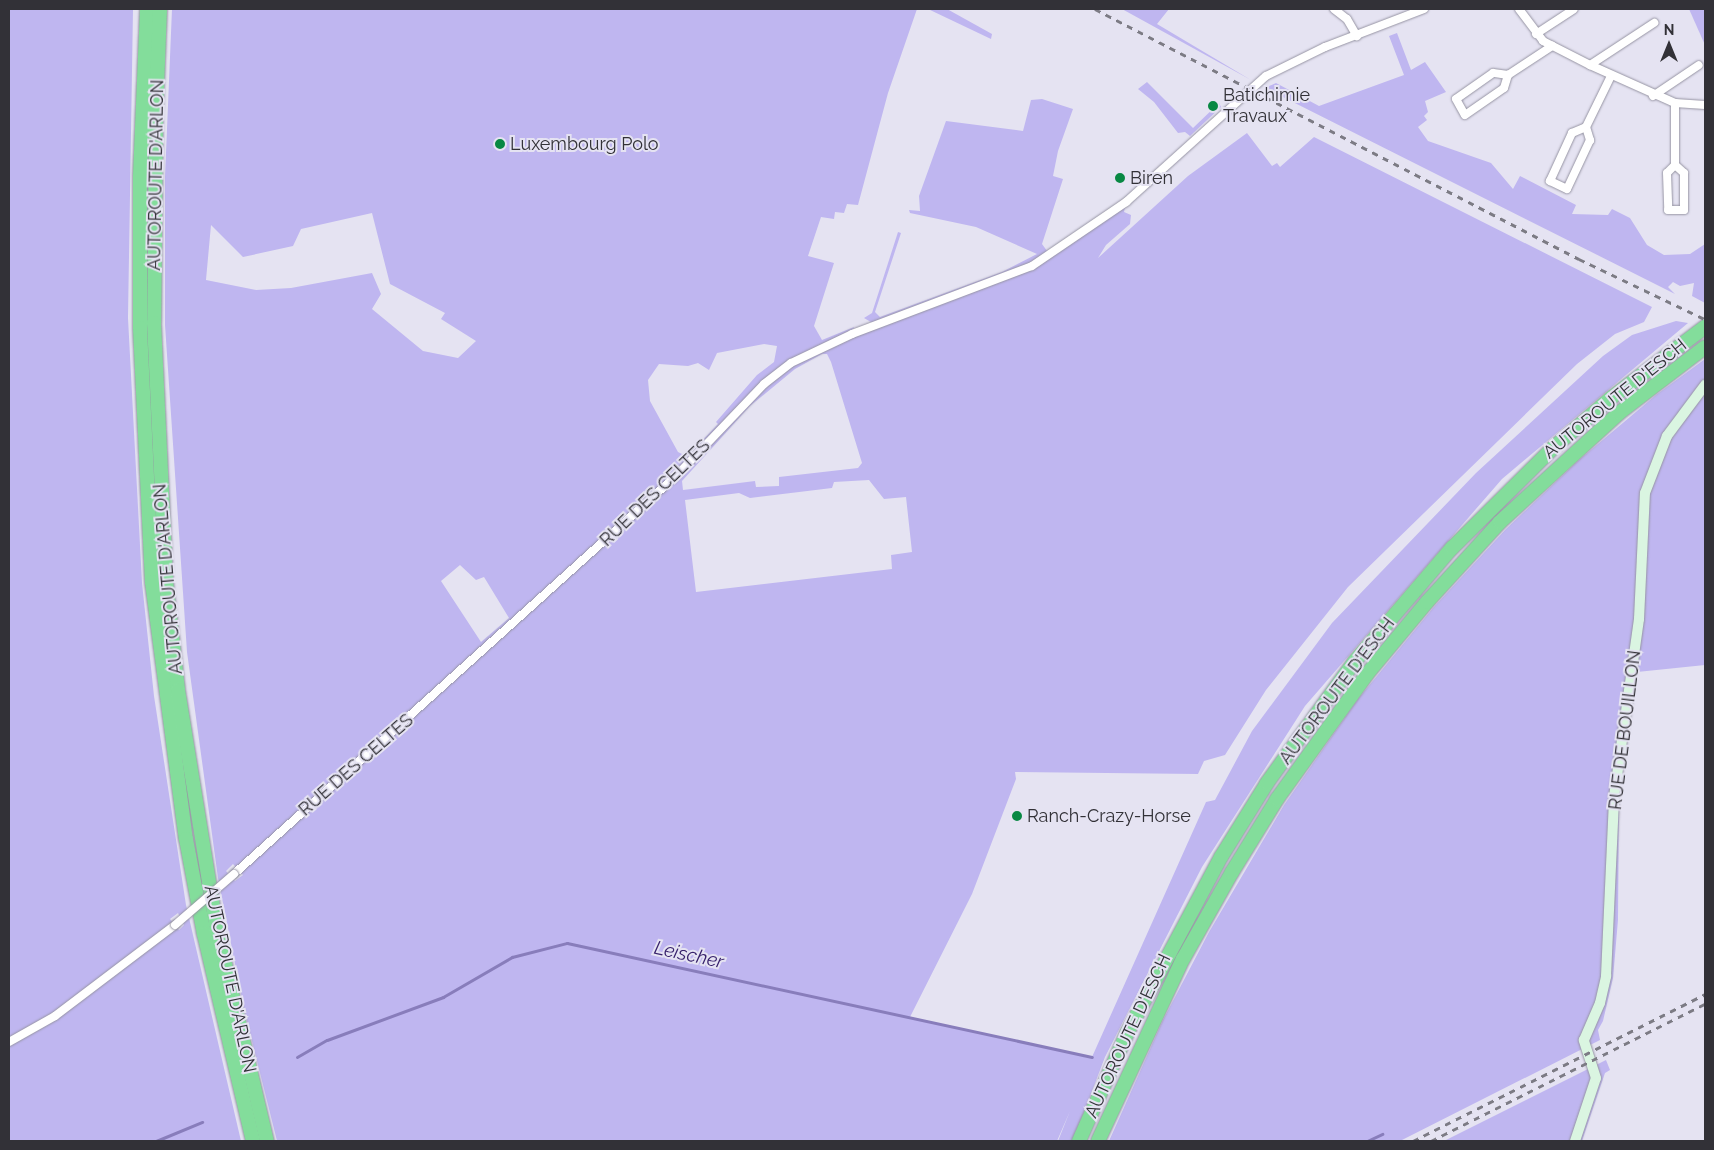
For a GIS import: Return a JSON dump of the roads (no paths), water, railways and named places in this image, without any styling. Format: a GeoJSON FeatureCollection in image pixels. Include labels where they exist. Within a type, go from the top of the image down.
{"type":"FeatureCollection","features":[{"type":"Feature","properties":{"kind":"highway","name":"AUTOROUTE D'ARLON"},"geometry":{"type":"LineString","coordinates":[[148,9],[140,176],[140,328],[152,582],[186,839],[208,953],[253,1141]]}},
{"type":"Feature","properties":{"kind":"highway","name":"AUTOROUTE D'ARLON"},"geometry":{"type":"LineString","coordinates":[[160,9],[156,113],[154,314],[156,406],[166,581],[178,690],[214,912],[267,1141]]}},
{"type":"Feature","properties":{"kind":"highway","name":"AUTOROUTE D'ESCH"},"geometry":{"type":"LineString","coordinates":[[1079,1141],[1127,1032],[1221,858],[1283,760],[1355,662],[1452,548],[1503,496],[1611,398],[1705,327]]}},
{"type":"Feature","properties":{"kind":"highway","name":"AUTOROUTE D'ESCH"},"geometry":{"type":"LineString","coordinates":[[1098,1141],[1179,967],[1232,872],[1277,799],[1367,674],[1427,602],[1500,522],[1619,413],[1705,347]]}},
{"type":"Feature","properties":{"kind":"street"},"geometry":{"type":"LineString","coordinates":[[1334,9],[1347,19],[1357,36]]}},
{"type":"Feature","properties":{"kind":"street","name":"RUE DES CELTES"},"geometry":{"type":"LineString","coordinates":[[9,1042],[55,1016],[175,925],[234,874],[677,476],[764,384],[790,363],[852,334],[1032,266],[1126,202],[1266,76],[1424,9]]}},
{"type":"Feature","properties":{"kind":"street"},"geometry":{"type":"LineString","coordinates":[[1519,9],[1536,34],[1552,46],[1653,96],[1675,103],[1705,104]]}},
{"type":"Feature","properties":{"kind":"street"},"geometry":{"type":"LineString","coordinates":[[1536,34],[1574,9]]}},
{"type":"Feature","properties":{"kind":"street"},"geometry":{"type":"LineString","coordinates":[[1590,65],[1654,22]]}},
{"type":"Feature","properties":{"kind":"street"},"geometry":{"type":"LineString","coordinates":[[1508,75],[1493,73],[1456,99],[1465,115],[1504,88],[1508,75],[1552,46]]}},
{"type":"Feature","properties":{"kind":"street"},"geometry":{"type":"LineString","coordinates":[[1653,96],[1699,65]]}},
{"type":"Feature","properties":{"kind":"street"},"geometry":{"type":"LineString","coordinates":[[1586,127],[1590,140],[1567,189],[1550,181],[1572,133],[1586,127],[1611,76]]}},
{"type":"Feature","properties":{"kind":"street"},"geometry":{"type":"LineString","coordinates":[[1675,103],[1675,165],[1667,173],[1668,210],[1684,210],[1684,173],[1675,165]]}},
{"type":"Feature","properties":{"kind":"street","name":"RUE DE BOUILLON"},"geometry":{"type":"LineString","coordinates":[[1575,1141],[1596,1078],[1584,1040],[1600,1003],[1606,976],[1614,797],[1639,619],[1645,494],[1667,436],[1705,386]]}},
{"type":"Feature","properties":{"kind":"waterway","name":"Leischer"},"geometry":{"type":"LineString","coordinates":[[297,1057],[327,1040],[443,997],[512,957],[567,943],[1092,1057]]}},
{"type":"Feature","properties":{"kind":"waterway","name":"Leischer"},"geometry":{"type":"LineString","coordinates":[[156,1141],[202,1122]]}},
{"type":"Feature","properties":{"kind":"waterway","name":"Leischer"},"geometry":{"type":"LineString","coordinates":[[1367,1141],[1382,1134]]}},
{"type":"Feature","properties":{"kind":"railway"},"geometry":{"type":"LineString","coordinates":[[1095,9],[1579,259],[1705,319]]}},
{"type":"Feature","properties":{"kind":"railway"},"geometry":{"type":"LineString","coordinates":[[1413,1141],[1705,994]]}},
{"type":"Feature","properties":{"kind":"railway"},"geometry":{"type":"LineString","coordinates":[[1431,1141],[1705,1004]]}},
{"type":"Feature","properties":{"kind":"place","name":"Batichimie Travaux"},"geometry":{"type":"Point","coordinates":[1213,106]}},
{"type":"Feature","properties":{"kind":"place","name":"Luxembourg Polo"},"geometry":{"type":"Point","coordinates":[500,144]}},
{"type":"Feature","properties":{"kind":"place","name":"Biren"},"geometry":{"type":"Point","coordinates":[1120,178]}},
{"type":"Feature","properties":{"kind":"place","name":"Ranch-Crazy-Horse"},"geometry":{"type":"Point","coordinates":[1017,816]}}]}
